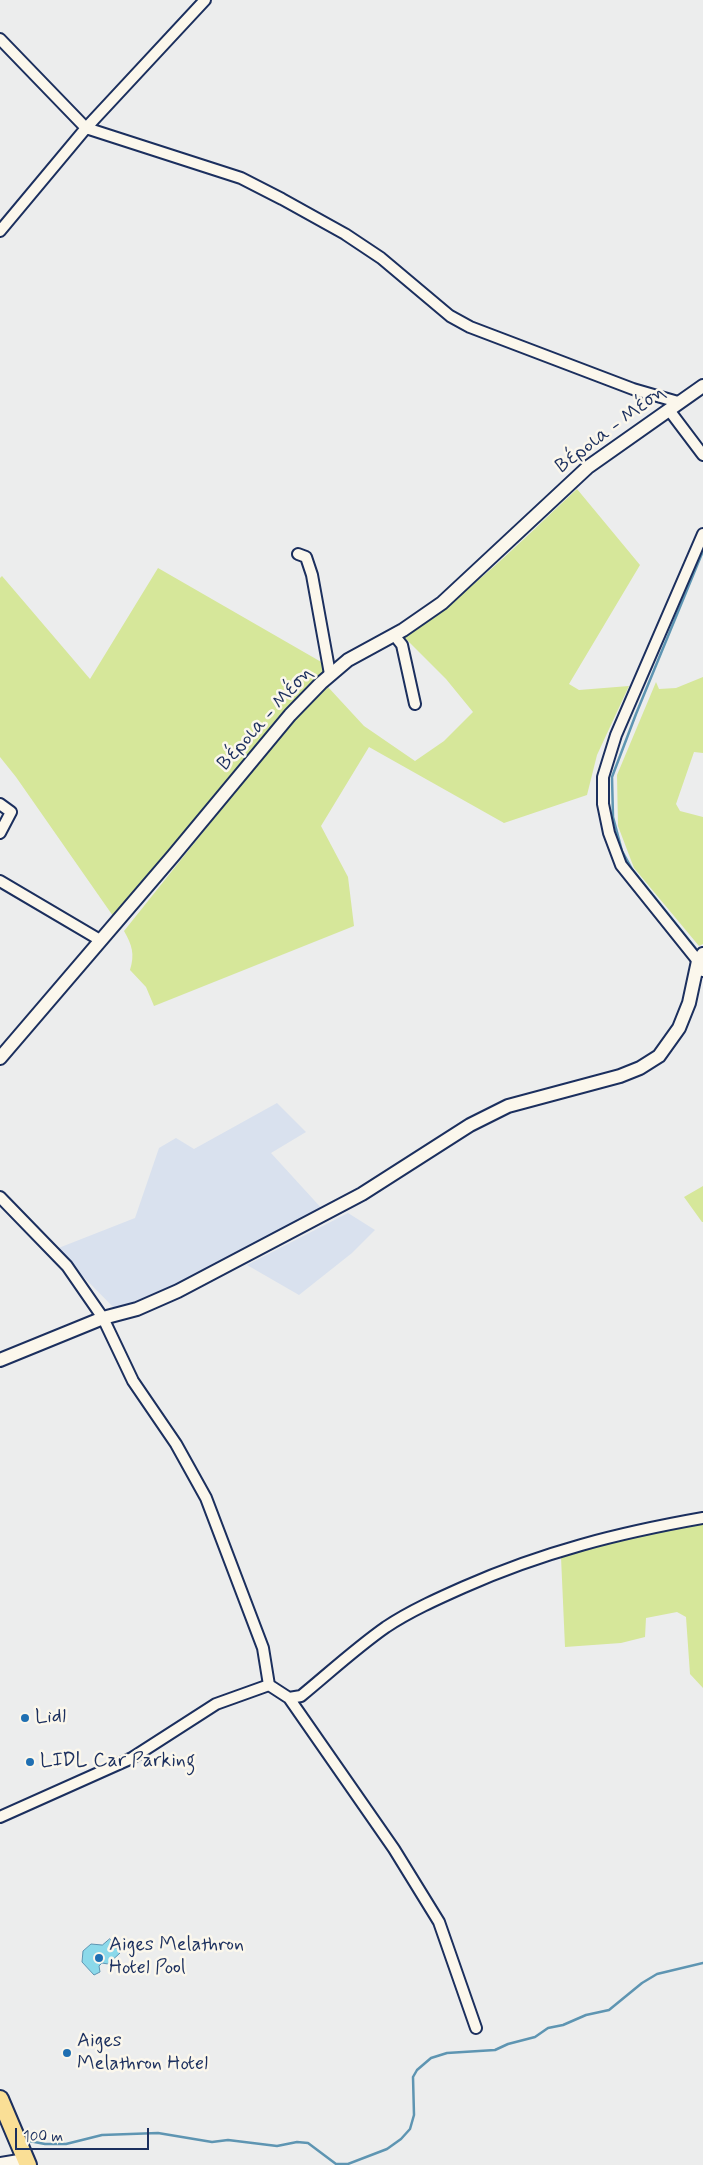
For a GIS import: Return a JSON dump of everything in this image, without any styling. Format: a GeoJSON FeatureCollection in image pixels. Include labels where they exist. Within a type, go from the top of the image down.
{"type":"FeatureCollection","features":[{"type":"Feature","properties":{"kind":"main road"},"geometry":{"type":"LineString","coordinates":[[0,2099],[26,2162]]}},
{"type":"Feature","properties":{"kind":"street"},"geometry":{"type":"LineString","coordinates":[[0,231],[86,128],[205,0]]}},
{"type":"Feature","properties":{"kind":"street"},"geometry":{"type":"LineString","coordinates":[[0,39],[86,128],[241,178],[345,234],[381,258],[450,316],[470,327],[674,406],[703,455]]}},
{"type":"Feature","properties":{"kind":"street","name":"Βέροια - Μέση"},"geometry":{"type":"LineString","coordinates":[[0,1058],[173,856],[290,715],[330,674],[348,660],[394,635],[442,603],[594,463],[703,386]]}},
{"type":"Feature","properties":{"kind":"street"},"geometry":{"type":"LineString","coordinates":[[0,1360],[103,1318],[158,1301],[362,1194],[488,1115],[517,1103],[620,1076],[640,1068],[659,1056],[679,1028],[689,1003],[701,962],[621,865],[609,833],[603,804],[603,778],[616,735],[703,534]]}},
{"type":"Feature","properties":{"kind":"street"},"geometry":{"type":"LineString","coordinates":[[298,554],[306,557],[312,575],[330,674]]}},
{"type":"Feature","properties":{"kind":"street"},"geometry":{"type":"LineString","coordinates":[[394,635],[402,645],[415,704]]}},
{"type":"Feature","properties":{"kind":"street"},"geometry":{"type":"LineString","coordinates":[[0,804],[11,812],[0,834]]}},
{"type":"Feature","properties":{"kind":"street"},"geometry":{"type":"LineString","coordinates":[[0,881],[100,940]]}},
{"type":"Feature","properties":{"kind":"street"},"geometry":{"type":"LineString","coordinates":[[0,1197],[67,1266],[103,1318],[134,1381],[176,1444],[206,1498],[263,1648],[269,1685],[289,1698],[394,1849],[431,1906],[440,1922],[476,2028]]}},
{"type":"Feature","properties":{"kind":"street"},"geometry":{"type":"LineString","coordinates":[[289,1698],[301,1696],[387,1627],[433,1601],[488,1576],[607,1536],[703,1518]]}},
{"type":"Feature","properties":{"kind":"street"},"geometry":{"type":"LineString","coordinates":[[0,1817],[132,1758],[216,1704],[269,1685]]}},
{"type":"Feature","properties":{"kind":"street"},"geometry":{"type":"LineString","coordinates":[[0,2164],[26,2162]]}},
{"type":"Feature","properties":{"kind":"shaded area"},"geometry":{"type":"Polygon","coordinates":[[[277,1103],[306,1132],[271,1153],[324,1211],[285,1233],[117,1311],[56,1249],[135,1218],[159,1148],[176,1138],[194,1149],[277,1103]]]}},
{"type":"Feature","properties":{"kind":"shaded area"},"geometry":{"type":"Polygon","coordinates":[[[348,1213],[375,1230],[352,1253],[299,1295],[247,1265],[348,1213]]]}},
{"type":"Feature","properties":{"kind":"green space"},"geometry":{"type":"Polygon","coordinates":[[[577,489],[640,565],[569,684],[579,690],[629,686],[597,755],[587,795],[504,823],[369,747],[321,826],[348,877],[354,926],[154,1006],[146,987],[130,970],[132,950],[124,931],[283,732],[328,687],[364,726],[415,761],[444,741],[473,712],[446,679],[403,636],[472,585],[515,548],[577,489]]]}},
{"type":"Feature","properties":{"kind":"green space"},"geometry":{"type":"Polygon","coordinates":[[[158,568],[323,663],[323,672],[279,719],[113,916],[0,757],[0,578],[2,576],[90,679],[158,568]]]}},
{"type":"Feature","properties":{"kind":"green space"},"geometry":{"type":"Polygon","coordinates":[[[703,677],[703,753],[694,752],[676,804],[680,811],[703,817],[703,944],[699,946],[634,868],[618,826],[617,775],[656,682],[659,689],[676,688],[703,677]]]}},
{"type":"Feature","properties":{"kind":"green space"},"geometry":{"type":"Polygon","coordinates":[[[703,1186],[703,1222],[702,1222],[684,1197],[703,1186]]]}},
{"type":"Feature","properties":{"kind":"green space"},"geometry":{"type":"Polygon","coordinates":[[[703,1524],[703,1688],[690,1674],[686,1617],[677,1612],[646,1618],[645,1637],[621,1643],[565,1647],[561,1557],[642,1535],[703,1524]]]}},
{"type":"Feature","properties":{"kind":"water","name":"Aiges Melathron Hotel Pool"},"geometry":{"type":"Polygon","coordinates":[[[110,1939],[120,1953],[108,1964],[102,1963],[99,1966],[100,1972],[94,1975],[82,1962],[83,1951],[91,1944],[102,1945],[110,1939]]]}},
{"type":"Feature","properties":{"kind":"waterway"},"geometry":{"type":"LineString","coordinates":[[697,950],[632,869],[622,851],[613,817],[612,777],[703,551]]}},
{"type":"Feature","properties":{"kind":"waterway"},"geometry":{"type":"LineString","coordinates":[[24,2140],[45,2144],[66,2144],[102,2135],[158,2133],[212,2142],[228,2140],[277,2146],[297,2142],[308,2143],[336,2164],[348,2164],[387,2149],[401,2139],[410,2129],[414,2115],[413,2077],[417,2070],[431,2058],[447,2053],[495,2050],[508,2044],[535,2037],[548,2028],[563,2025],[586,2015],[609,2010],[642,1983],[657,1974],[703,1963]]}},
{"type":"Feature","properties":{"kind":"place","name":"Lidl"},"geometry":{"type":"Point","coordinates":[25,1718]}},
{"type":"Feature","properties":{"kind":"place","name":"LIDL Car Parking"},"geometry":{"type":"Point","coordinates":[30,1762]}},
{"type":"Feature","properties":{"kind":"place","name":"Aiges Melathron Hotel Pool"},"geometry":{"type":"Point","coordinates":[99,1958]}},
{"type":"Feature","properties":{"kind":"place","name":"Aiges Melathron Hotel"},"geometry":{"type":"Point","coordinates":[67,2053]}}]}
